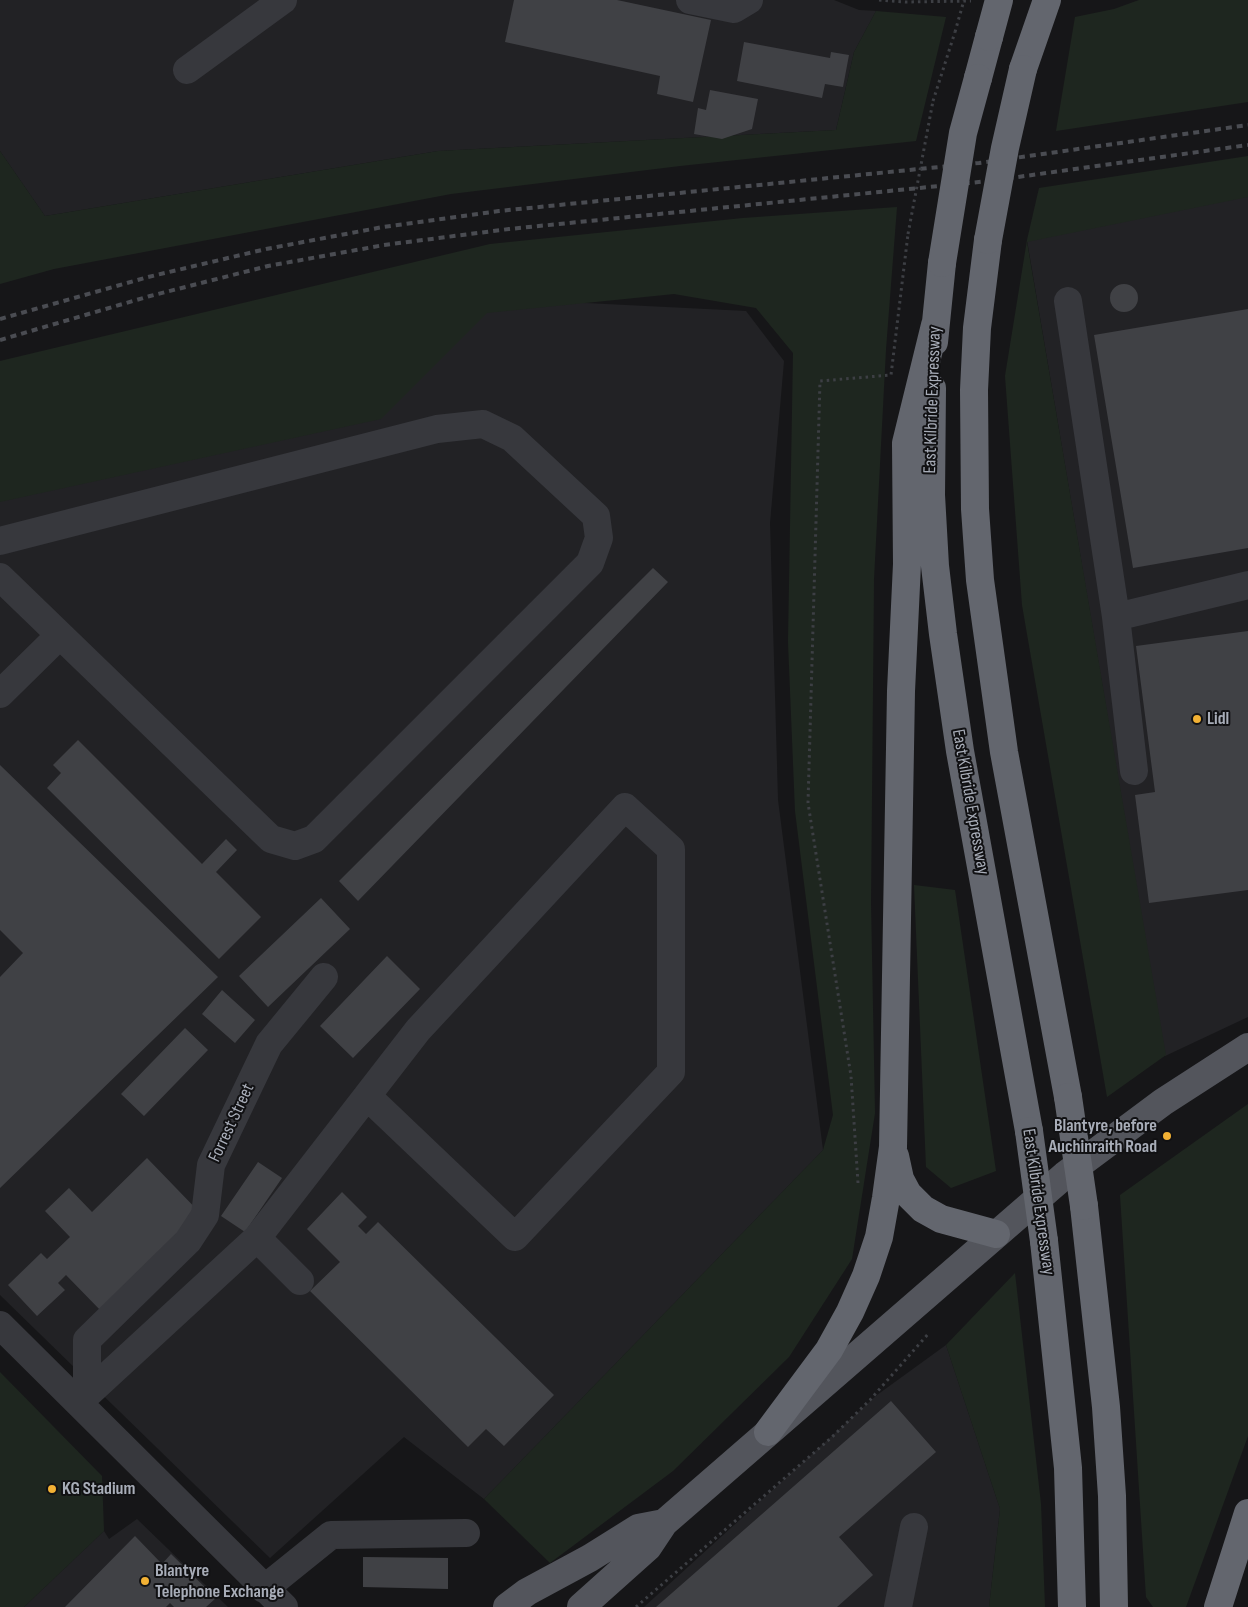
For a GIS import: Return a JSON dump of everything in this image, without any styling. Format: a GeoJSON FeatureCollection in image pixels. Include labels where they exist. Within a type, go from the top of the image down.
{"type":"FeatureCollection","features":[{"type":"Feature","properties":{"kind":"highway","name":"East Kilbride Expressway"},"geometry":{"type":"LineString","coordinates":[[987,1],[989,37],[963,133],[934,325],[930,411],[931,496],[943,634],[960,751],[1029,1131],[1044,1240],[1068,1468],[1072,1607]]}},
{"type":"Feature","properties":{"kind":"highway"},"geometry":{"type":"LineString","coordinates":[[1042,12],[1024,69],[1005,148],[988,240],[977,328],[974,390],[975,509],[980,580],[1004,752],[1068,1097],[1084,1206],[1106,1406],[1112,1496],[1114,1607]]}},
{"type":"Feature","properties":{"kind":"highway"},"geometry":{"type":"LineString","coordinates":[[768,1432],[829,1350],[862,1285],[879,1238],[893,1147],[901,691],[906,564],[906,443],[934,325]]}},
{"type":"Feature","properties":{"kind":"highway"},"geometry":{"type":"LineString","coordinates":[[893,1147],[900,1179],[908,1194],[923,1209],[941,1220],[996,1234]]}},
{"type":"Feature","properties":{"kind":"highway"},"geometry":{"type":"LineString","coordinates":[[1218,1607],[1248,1513]]}},
{"type":"Feature","properties":{"kind":"main road"},"geometry":{"type":"LineString","coordinates":[[581,1607],[648,1547],[664,1523],[1065,1175],[1148,1114],[1248,1047]]}},
{"type":"Feature","properties":{"kind":"main road"},"geometry":{"type":"LineString","coordinates":[[507,1607],[527,1592],[590,1558],[638,1528],[664,1523]]}},
{"type":"Feature","properties":{"kind":"street"},"geometry":{"type":"LineString","coordinates":[[187,70],[284,0]]}},
{"type":"Feature","properties":{"kind":"street"},"geometry":{"type":"LineString","coordinates":[[690,0],[734,9],[749,0]]}},
{"type":"Feature","properties":{"kind":"street"},"geometry":{"type":"LineString","coordinates":[[1068,301],[1116,618],[1134,771]]}},
{"type":"Feature","properties":{"kind":"street"},"geometry":{"type":"LineString","coordinates":[[0,541],[438,429],[482,424],[512,438],[596,516],[598,538],[590,563],[314,839],[295,846],[271,839],[0,577]]}},
{"type":"Feature","properties":{"kind":"street"},"geometry":{"type":"LineString","coordinates":[[1116,618],[1248,585]]}},
{"type":"Feature","properties":{"kind":"street"},"geometry":{"type":"LineString","coordinates":[[0,694],[60,635]]}},
{"type":"Feature","properties":{"kind":"street"},"geometry":{"type":"LineString","coordinates":[[83,1398],[257,1238],[418,1030],[625,807],[671,849],[671,1072],[515,1237],[367,1096]]}},
{"type":"Feature","properties":{"kind":"street","name":"Forrest Street"},"geometry":{"type":"LineString","coordinates":[[83,1398],[87,1340],[188,1241],[206,1215],[211,1165],[269,1044],[324,977]]}},
{"type":"Feature","properties":{"kind":"street"},"geometry":{"type":"LineString","coordinates":[[257,1238],[300,1281]]}},
{"type":"Feature","properties":{"kind":"street"},"geometry":{"type":"LineString","coordinates":[[0,1325],[83,1398],[264,1589],[284,1607]]}},
{"type":"Feature","properties":{"kind":"street"},"geometry":{"type":"LineString","coordinates":[[898,1607],[914,1527]]}},
{"type":"Feature","properties":{"kind":"street"},"geometry":{"type":"LineString","coordinates":[[264,1589],[332,1535],[466,1533]]}},
{"type":"Feature","properties":{"kind":"path"},"geometry":{"type":"LineString","coordinates":[[879,0],[905,2],[987,1]]}},
{"type":"Feature","properties":{"kind":"path"},"geometry":{"type":"LineString","coordinates":[[858,1188],[851,1076],[808,803],[820,381],[891,375],[908,234],[933,101],[964,0]]}},
{"type":"Feature","properties":{"kind":"path"},"geometry":{"type":"LineString","coordinates":[[636,1607],[832,1437],[870,1400],[936,1326]]}},
{"type":"Feature","properties":{"kind":"shaded area"},"geometry":{"type":"Polygon","coordinates":[[[0,0],[834,0],[859,10],[876,11],[854,52],[836,130],[438,151],[45,216],[0,151],[0,0]]]}},
{"type":"Feature","properties":{"kind":"shaded area"},"geometry":{"type":"Polygon","coordinates":[[[1139,0],[1248,0],[1248,102],[1056,131],[1075,17],[1114,9],[1139,0]]]}},
{"type":"Feature","properties":{"kind":"shaded area"},"geometry":{"type":"Polygon","coordinates":[[[876,11],[946,17],[916,141],[680,166],[451,194],[54,269],[0,284],[0,151],[45,216],[438,151],[836,130],[854,52],[876,11]]]}},
{"type":"Feature","properties":{"kind":"shaded area"},"geometry":{"type":"Polygon","coordinates":[[[1248,156],[1248,197],[1027,242],[1166,1055],[1107,1097],[1022,605],[1005,376],[1027,240],[1039,188],[1248,156]]]}},
{"type":"Feature","properties":{"kind":"shaded area"},"geometry":{"type":"Polygon","coordinates":[[[1248,196],[1248,1017],[1165,1056],[1027,240],[1248,196]]]}},
{"type":"Feature","properties":{"kind":"shaded area"},"geometry":{"type":"Polygon","coordinates":[[[897,207],[886,349],[874,579],[871,903],[875,1113],[852,1259],[789,1357],[673,1471],[550,1563],[484,1499],[823,1150],[833,1115],[795,811],[788,642],[793,353],[756,308],[674,294],[487,313],[381,419],[0,502],[0,361],[490,244],[743,218],[897,207]]]}},
{"type":"Feature","properties":{"kind":"shaded area"},"geometry":{"type":"Polygon","coordinates":[[[485,298],[746,311],[784,361],[770,523],[778,800],[823,1150],[484,1499],[404,1437],[270,1558],[0,1295],[0,402],[485,298]]]}},
{"type":"Feature","properties":{"kind":"shaded area"},"geometry":{"type":"Polygon","coordinates":[[[914,885],[955,890],[996,1171],[951,1188],[926,1167],[914,885]]]}},
{"type":"Feature","properties":{"kind":"shaded area"},"geometry":{"type":"Polygon","coordinates":[[[1248,1104],[1248,1436],[1186,1607],[1153,1607],[1146,1597],[1120,1195],[1248,1104]]]}},
{"type":"Feature","properties":{"kind":"shaded area"},"geometry":{"type":"Polygon","coordinates":[[[1015,1273],[1041,1504],[1045,1607],[989,1607],[1000,1509],[946,1345],[1015,1273]]]}},
{"type":"Feature","properties":{"kind":"shaded area"},"geometry":{"type":"Polygon","coordinates":[[[946,1345],[1000,1509],[989,1607],[644,1607],[877,1395],[946,1345]]]}},
{"type":"Feature","properties":{"kind":"shaded area","name":"KG Stadium"},"geometry":{"type":"Polygon","coordinates":[[[0,1372],[102,1476],[104,1531],[24,1607],[0,1607],[0,1372]]]}},
{"type":"Feature","properties":{"kind":"shaded area","name":"Blantyre Telephone Exchange"},"geometry":{"type":"Polygon","coordinates":[[[137,1519],[228,1607],[24,1607],[104,1531],[109,1539],[137,1519]]]}},
{"type":"Feature","properties":{"kind":"building"},"geometry":{"type":"Polygon","coordinates":[[[514,0],[617,0],[711,20],[693,102],[657,94],[660,76],[505,42],[514,0]]]}},
{"type":"Feature","properties":{"kind":"building"},"geometry":{"type":"Polygon","coordinates":[[[744,42],[830,58],[831,52],[849,55],[843,87],[825,84],[822,98],[737,81],[744,42]]]}},
{"type":"Feature","properties":{"kind":"building"},"geometry":{"type":"Polygon","coordinates":[[[710,90],[758,99],[752,129],[722,139],[694,134],[698,108],[706,110],[710,90]]]}},
{"type":"Feature","properties":{"kind":"building"},"geometry":{"type":"Polygon","coordinates":[[[1124,284],[1134,288],[1138,298],[1134,308],[1124,312],[1114,308],[1110,298],[1114,288],[1124,284]]]}},
{"type":"Feature","properties":{"kind":"building"},"geometry":{"type":"Polygon","coordinates":[[[1248,309],[1248,548],[1133,568],[1094,335],[1248,309]]]}},
{"type":"Feature","properties":{"kind":"building"},"geometry":{"type":"Polygon","coordinates":[[[653,568],[668,582],[358,901],[339,881],[653,568]]]}},
{"type":"Feature","properties":{"kind":"building","name":"Lidl"},"geometry":{"type":"Polygon","coordinates":[[[1248,631],[1248,890],[1149,903],[1135,795],[1155,792],[1136,646],[1248,631]]]}},
{"type":"Feature","properties":{"kind":"building"},"geometry":{"type":"Polygon","coordinates":[[[78,740],[202,864],[226,839],[237,850],[216,872],[261,917],[219,959],[47,788],[61,773],[53,765],[78,740]]]}},
{"type":"Feature","properties":{"kind":"building"},"geometry":{"type":"Polygon","coordinates":[[[0,765],[218,977],[0,1188],[0,977],[23,953],[0,930],[0,765]]]}},
{"type":"Feature","properties":{"kind":"building"},"geometry":{"type":"Polygon","coordinates":[[[321,898],[350,929],[268,1007],[239,976],[321,898]]]}},
{"type":"Feature","properties":{"kind":"building"},"geometry":{"type":"Polygon","coordinates":[[[387,956],[420,989],[353,1058],[320,1026],[387,956]]]}},
{"type":"Feature","properties":{"kind":"building"},"geometry":{"type":"Polygon","coordinates":[[[222,990],[255,1020],[235,1043],[202,1014],[222,990]]]}},
{"type":"Feature","properties":{"kind":"building"},"geometry":{"type":"Polygon","coordinates":[[[185,1028],[208,1050],[144,1116],[121,1094],[185,1028]]]}},
{"type":"Feature","properties":{"kind":"building"},"geometry":{"type":"Polygon","coordinates":[[[147,1158],[204,1217],[103,1313],[66,1275],[58,1283],[65,1290],[37,1316],[8,1285],[41,1253],[47,1259],[70,1237],[45,1211],[69,1188],[92,1212],[147,1158]]]}},
{"type":"Feature","properties":{"kind":"building"},"geometry":{"type":"Polygon","coordinates":[[[258,1162],[282,1178],[245,1232],[221,1216],[258,1162]]]}},
{"type":"Feature","properties":{"kind":"building"},"geometry":{"type":"Polygon","coordinates":[[[342,1192],[367,1217],[358,1226],[366,1234],[378,1222],[554,1395],[504,1446],[486,1429],[468,1447],[310,1291],[340,1262],[307,1229],[342,1192]]]}},
{"type":"Feature","properties":{"kind":"building"},"geometry":{"type":"Polygon","coordinates":[[[891,1401],[936,1452],[839,1537],[873,1575],[837,1607],[656,1607],[891,1401]]]}},
{"type":"Feature","properties":{"kind":"building","name":"Blantyre Telephone Exchange"},"geometry":{"type":"Polygon","coordinates":[[[135,1536],[162,1564],[171,1554],[216,1598],[206,1607],[174,1607],[170,1603],[166,1607],[65,1607],[135,1536]]]}},
{"type":"Feature","properties":{"kind":"building"},"geometry":{"type":"Polygon","coordinates":[[[363,1557],[448,1558],[448,1589],[363,1587],[363,1557]]]}},
{"type":"Feature","properties":{"kind":"railway"},"geometry":{"type":"LineString","coordinates":[[0,319],[148,277],[266,249],[383,227],[499,211],[979,163],[1248,125]]}},
{"type":"Feature","properties":{"kind":"railway"},"geometry":{"type":"LineString","coordinates":[[0,340],[150,296],[268,266],[384,245],[509,229],[989,181],[1248,145]]}},
{"type":"Feature","properties":{"kind":"place","name":"Lidl"},"geometry":{"type":"Point","coordinates":[1197,719]}},
{"type":"Feature","properties":{"kind":"place","name":"Blantyre, before Auchinraith Road"},"geometry":{"type":"Point","coordinates":[1167,1136]}},
{"type":"Feature","properties":{"kind":"place","name":"KG Stadium"},"geometry":{"type":"Point","coordinates":[52,1489]}},
{"type":"Feature","properties":{"kind":"place","name":"Blantyre Telephone Exchange"},"geometry":{"type":"Point","coordinates":[145,1581]}}]}
